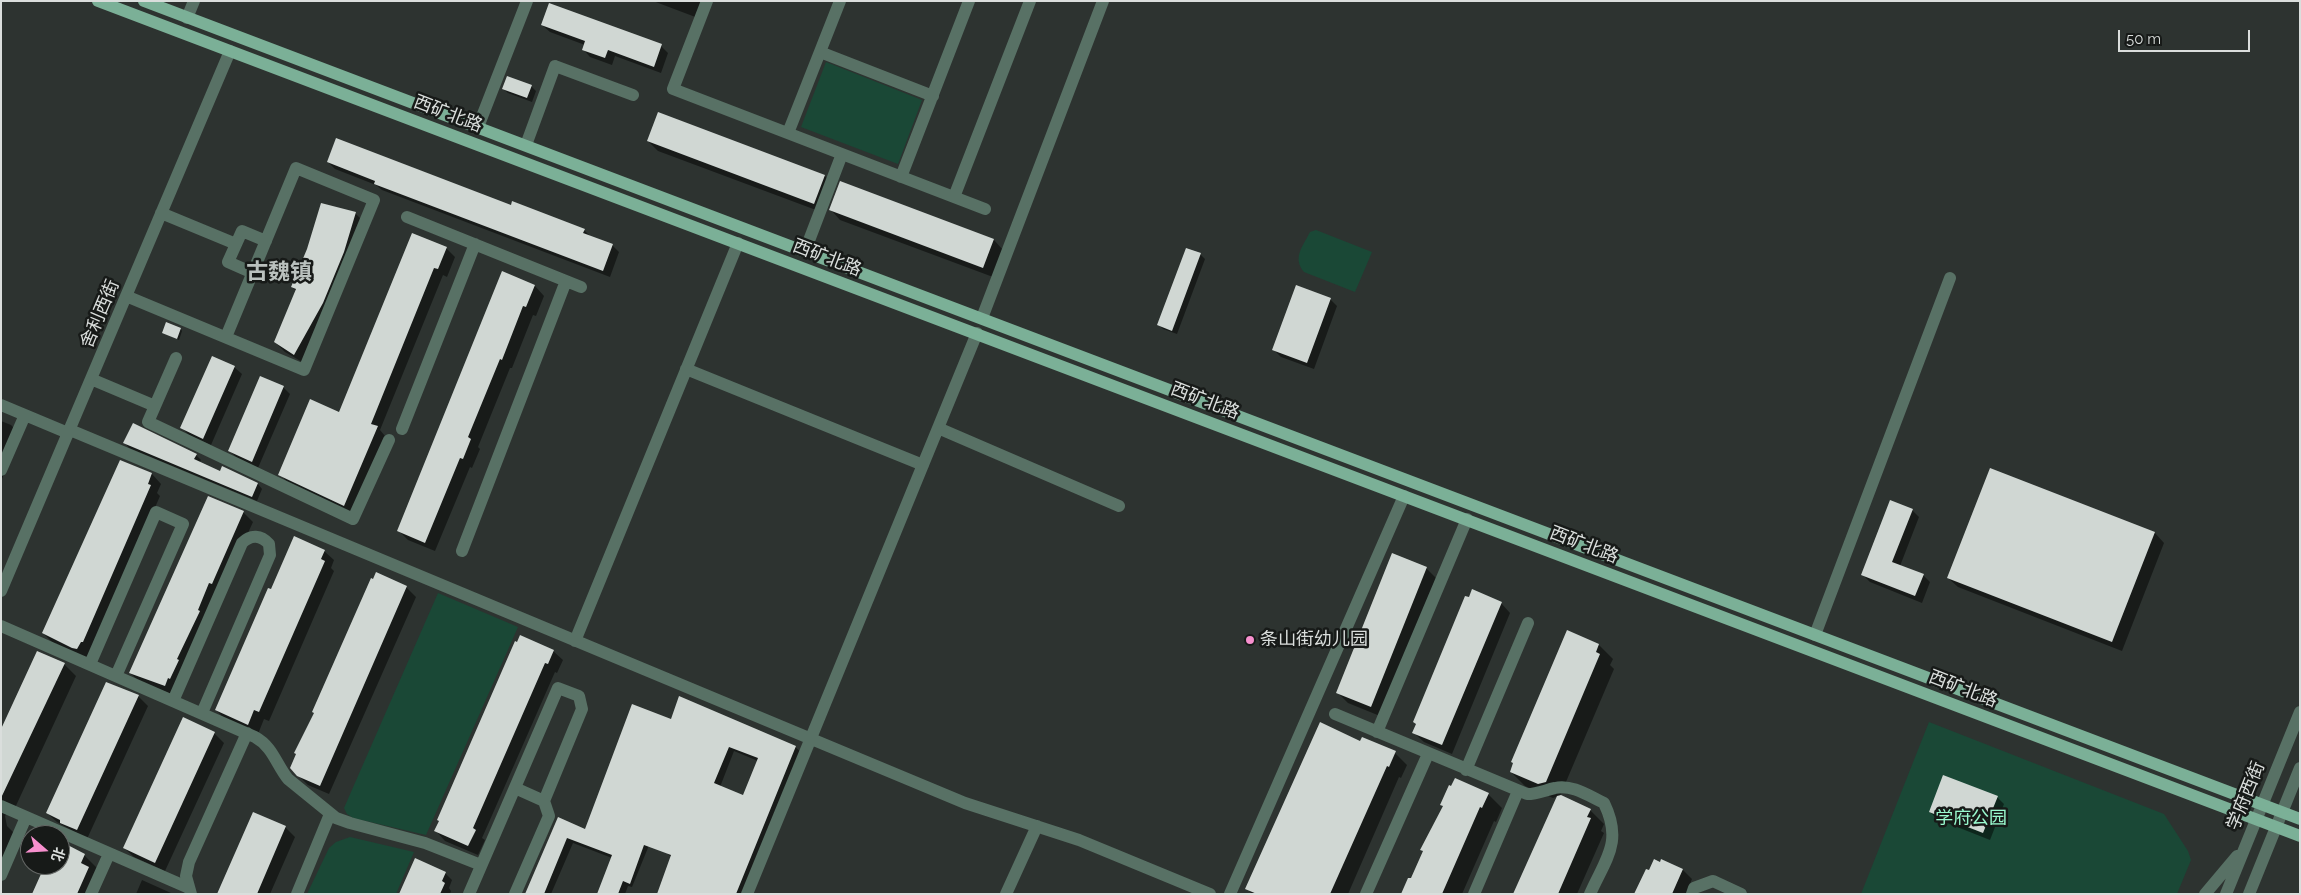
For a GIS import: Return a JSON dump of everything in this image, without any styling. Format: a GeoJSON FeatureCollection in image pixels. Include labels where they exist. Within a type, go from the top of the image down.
{"type":"FeatureCollection","features":[{"type":"Feature","properties":{"kind":"main road","name":"西矿北路"},"geometry":{"type":"LineString","coordinates":[[98,1],[2300,836]]}},
{"type":"Feature","properties":{"kind":"main road","name":"西矿北路"},"geometry":{"type":"LineString","coordinates":[[144,1],[2300,819]]}},
{"type":"Feature","properties":{"kind":"street"},"geometry":{"type":"LineString","coordinates":[[187,18],[194,1]]}},
{"type":"Feature","properties":{"kind":"street"},"geometry":{"type":"LineString","coordinates":[[478,128],[527,1]]}},
{"type":"Feature","properties":{"kind":"street"},"geometry":{"type":"LineString","coordinates":[[707,1],[673,89],[986,210]]}},
{"type":"Feature","properties":{"kind":"street"},"geometry":{"type":"LineString","coordinates":[[788,133],[840,1]]}},
{"type":"Feature","properties":{"kind":"street"},"geometry":{"type":"LineString","coordinates":[[901,177],[970,1]]}},
{"type":"Feature","properties":{"kind":"street"},"geometry":{"type":"LineString","coordinates":[[954,198],[1030,1]]}},
{"type":"Feature","properties":{"kind":"street"},"geometry":{"type":"LineString","coordinates":[[982,318],[1103,1]]}},
{"type":"Feature","properties":{"kind":"street","name":"舍利西街"},"geometry":{"type":"LineString","coordinates":[[1,591],[230,51]]}},
{"type":"Feature","properties":{"kind":"street"},"geometry":{"type":"LineString","coordinates":[[820,52],[933,96]]}},
{"type":"Feature","properties":{"kind":"street"},"geometry":{"type":"LineString","coordinates":[[526,145],[555,66],[633,95]]}},
{"type":"Feature","properties":{"kind":"street"},"geometry":{"type":"LineString","coordinates":[[805,251],[842,154]]}},
{"type":"Feature","properties":{"kind":"street"},"geometry":{"type":"LineString","coordinates":[[126,296],[304,370],[374,200],[296,168],[226,337]]}},
{"type":"Feature","properties":{"kind":"street"},"geometry":{"type":"LineString","coordinates":[[161,214],[236,244]]}},
{"type":"Feature","properties":{"kind":"street"},"geometry":{"type":"LineString","coordinates":[[407,217],[581,287]]}},
{"type":"Feature","properties":{"kind":"street"},"geometry":{"type":"LineString","coordinates":[[253,273],[228,262],[242,231],[266,241]]}},
{"type":"Feature","properties":{"kind":"street"},"geometry":{"type":"LineString","coordinates":[[575,641],[738,243]]}},
{"type":"Feature","properties":{"kind":"street"},"geometry":{"type":"LineString","coordinates":[[402,429],[475,244]]}},
{"type":"Feature","properties":{"kind":"street"},"geometry":{"type":"LineString","coordinates":[[1815,635],[1950,278]]}},
{"type":"Feature","properties":{"kind":"street"},"geometry":{"type":"LineString","coordinates":[[462,551],[566,281]]}},
{"type":"Feature","properties":{"kind":"street"},"geometry":{"type":"LineString","coordinates":[[747,894],[977,333]]}},
{"type":"Feature","properties":{"kind":"street"},"geometry":{"type":"LineString","coordinates":[[176,358],[148,422],[353,519],[389,440]]}},
{"type":"Feature","properties":{"kind":"street"},"geometry":{"type":"LineString","coordinates":[[686,369],[923,465]]}},
{"type":"Feature","properties":{"kind":"street"},"geometry":{"type":"LineString","coordinates":[[91,379],[155,406]]}},
{"type":"Feature","properties":{"kind":"street"},"geometry":{"type":"LineString","coordinates":[[1,405],[69,431],[965,803],[1079,840],[1210,894]]}},
{"type":"Feature","properties":{"kind":"street"},"geometry":{"type":"LineString","coordinates":[[1,470],[25,415]]}},
{"type":"Feature","properties":{"kind":"street"},"geometry":{"type":"LineString","coordinates":[[938,428],[1119,506]]}},
{"type":"Feature","properties":{"kind":"street"},"geometry":{"type":"LineString","coordinates":[[1230,894],[1404,496]]}},
{"type":"Feature","properties":{"kind":"street"},"geometry":{"type":"LineString","coordinates":[[90,664],[156,512],[183,524],[116,676]]}},
{"type":"Feature","properties":{"kind":"street"},"geometry":{"type":"LineString","coordinates":[[1377,732],[1467,520]]}},
{"type":"Feature","properties":{"kind":"street"},"geometry":{"type":"LineString","coordinates":[[173,701],[242,543],[250,537],[260,537],[269,544],[270,555],[202,713]]}},
{"type":"Feature","properties":{"kind":"street"},"geometry":{"type":"LineString","coordinates":[[1466,770],[1528,623]]}},
{"type":"Feature","properties":{"kind":"street"},"geometry":{"type":"LineString","coordinates":[[1,626],[263,741],[273,751],[282,772],[288,779],[330,814],[350,823],[426,843],[481,865]]}},
{"type":"Feature","properties":{"kind":"street"},"geometry":{"type":"LineString","coordinates":[[469,894],[558,688],[579,696],[582,709],[544,801],[549,816],[515,894]]}},
{"type":"Feature","properties":{"kind":"street","name":"学府西街"},"geometry":{"type":"LineString","coordinates":[[2226,894],[2300,712]]}},
{"type":"Feature","properties":{"kind":"street"},"geometry":{"type":"LineString","coordinates":[[1334,714],[1518,791],[1528,794],[1539,794],[1554,788],[1565,787],[1604,803],[1612,819],[1614,840],[1590,894]]}},
{"type":"Feature","properties":{"kind":"street"},"geometry":{"type":"LineString","coordinates":[[190,891],[186,876],[189,862],[247,733]]}},
{"type":"Feature","properties":{"kind":"street"},"geometry":{"type":"LineString","coordinates":[[1366,894],[1428,754]]}},
{"type":"Feature","properties":{"kind":"street"},"geometry":{"type":"LineString","coordinates":[[2248,894],[2300,768]]}},
{"type":"Feature","properties":{"kind":"street"},"geometry":{"type":"LineString","coordinates":[[515,788],[544,801]]}},
{"type":"Feature","properties":{"kind":"street"},"geometry":{"type":"LineString","coordinates":[[1474,894],[1518,791]]}},
{"type":"Feature","properties":{"kind":"street"},"geometry":{"type":"LineString","coordinates":[[1,806],[190,891]]}},
{"type":"Feature","properties":{"kind":"street"},"geometry":{"type":"LineString","coordinates":[[297,894],[330,814]]}},
{"type":"Feature","properties":{"kind":"street"},"geometry":{"type":"LineString","coordinates":[[1,875],[26,817]]}},
{"type":"Feature","properties":{"kind":"street"},"geometry":{"type":"LineString","coordinates":[[1006,894],[1037,826]]}},
{"type":"Feature","properties":{"kind":"street"},"geometry":{"type":"LineString","coordinates":[[2205,894],[2244,849]]}},
{"type":"Feature","properties":{"kind":"street"},"geometry":{"type":"LineString","coordinates":[[91,894],[109,854]]}},
{"type":"Feature","properties":{"kind":"street"},"geometry":{"type":"LineString","coordinates":[[1692,894],[1694,888],[1713,881],[1741,894]]}},
{"type":"Feature","properties":{"kind":"green space"},"geometry":{"type":"Polygon","coordinates":[[[826,62],[922,100],[898,164],[801,127],[826,62]]]}},
{"type":"Feature","properties":{"kind":"green space"},"geometry":{"type":"Polygon","coordinates":[[[1316,230],[1372,252],[1355,292],[1304,272],[1299,262],[1300,252],[1310,232],[1316,230]]]}},
{"type":"Feature","properties":{"kind":"green space"},"geometry":{"type":"Polygon","coordinates":[[[438,593],[518,627],[426,835],[353,818],[347,814],[344,808],[438,593]]]}},
{"type":"Feature","properties":{"kind":"green space","name":"学府公园"},"geometry":{"type":"Polygon","coordinates":[[[1929,722],[2164,814],[2188,851],[2191,860],[2177,894],[1861,894],[1929,722]]]}},
{"type":"Feature","properties":{"kind":"green space"},"geometry":{"type":"Polygon","coordinates":[[[350,837],[414,852],[396,894],[307,894],[329,848],[336,842],[350,837]]]}},
{"type":"Feature","properties":{"kind":"building"},"geometry":{"type":"Polygon","coordinates":[[[549,3],[662,44],[654,67],[608,50],[605,58],[582,50],[585,41],[541,25],[549,3]]]}},
{"type":"Feature","properties":{"kind":"building"},"geometry":{"type":"Polygon","coordinates":[[[507,76],[532,85],[527,98],[502,89],[507,76]]]}},
{"type":"Feature","properties":{"kind":"building"},"geometry":{"type":"Polygon","coordinates":[[[658,112],[825,175],[814,204],[647,141],[658,112]]]}},
{"type":"Feature","properties":{"kind":"building"},"geometry":{"type":"Polygon","coordinates":[[[336,138],[511,205],[512,201],[585,229],[583,233],[613,244],[603,271],[374,184],[375,181],[327,162],[336,138]]]}},
{"type":"Feature","properties":{"kind":"building"},"geometry":{"type":"Polygon","coordinates":[[[840,181],[994,239],[983,268],[829,210],[840,181]]]}},
{"type":"Feature","properties":{"kind":"building"},"geometry":{"type":"Polygon","coordinates":[[[321,203],[356,212],[344,252],[323,303],[294,355],[274,342],[296,289],[291,287],[307,249],[321,203]]]}},
{"type":"Feature","properties":{"kind":"building"},"geometry":{"type":"Polygon","coordinates":[[[412,233],[447,247],[438,269],[434,268],[371,424],[378,426],[344,506],[278,475],[310,399],[339,412],[412,233]]]}},
{"type":"Feature","properties":{"kind":"building"},"geometry":{"type":"Polygon","coordinates":[[[1186,248],[1201,253],[1172,331],[1157,325],[1186,248]]]}},
{"type":"Feature","properties":{"kind":"building"},"geometry":{"type":"Polygon","coordinates":[[[502,271],[535,285],[526,307],[523,306],[502,360],[500,359],[468,437],[471,439],[463,459],[460,458],[425,543],[397,531],[502,271]]]}},
{"type":"Feature","properties":{"kind":"building"},"geometry":{"type":"Polygon","coordinates":[[[1296,285],[1331,298],[1307,363],[1272,350],[1296,285]]]}},
{"type":"Feature","properties":{"kind":"building"},"geometry":{"type":"Polygon","coordinates":[[[166,322],[181,328],[177,339],[162,333],[166,322]]]}},
{"type":"Feature","properties":{"kind":"building"},"geometry":{"type":"Polygon","coordinates":[[[212,356],[235,366],[203,439],[180,428],[212,356]]]}},
{"type":"Feature","properties":{"kind":"building"},"geometry":{"type":"Polygon","coordinates":[[[260,376],[284,386],[252,462],[228,451],[260,376]]]}},
{"type":"Feature","properties":{"kind":"building"},"geometry":{"type":"Polygon","coordinates":[[[133,423],[197,454],[194,459],[220,471],[222,466],[258,483],[252,497],[123,443],[133,423]]]}},
{"type":"Feature","properties":{"kind":"building"},"geometry":{"type":"Polygon","coordinates":[[[120,460],[152,473],[148,484],[151,485],[83,642],[81,642],[77,649],[72,648],[42,633],[120,460]]]}},
{"type":"Feature","properties":{"kind":"building"},"geometry":{"type":"Polygon","coordinates":[[[1990,468],[2155,532],[2112,642],[1947,578],[1990,468]]]}},
{"type":"Feature","properties":{"kind":"building"},"geometry":{"type":"Polygon","coordinates":[[[208,496],[244,511],[212,584],[209,583],[198,610],[200,611],[177,659],[179,660],[165,686],[129,673],[208,496]]]}},
{"type":"Feature","properties":{"kind":"building"},"geometry":{"type":"Polygon","coordinates":[[[1890,500],[1913,509],[1892,562],[1924,574],[1915,596],[1861,575],[1890,500]]]}},
{"type":"Feature","properties":{"kind":"building"},"geometry":{"type":"Polygon","coordinates":[[[294,536],[325,550],[321,559],[325,561],[259,712],[254,710],[248,725],[215,710],[268,588],[271,589],[294,536]]]}},
{"type":"Feature","properties":{"kind":"building"},"geometry":{"type":"Polygon","coordinates":[[[1392,553],[1427,567],[1371,707],[1336,693],[1392,553]]]}},
{"type":"Feature","properties":{"kind":"building"},"geometry":{"type":"Polygon","coordinates":[[[376,572],[407,586],[320,786],[297,776],[290,768],[296,754],[294,753],[314,713],[312,712],[371,578],[373,579],[376,572]]]}},
{"type":"Feature","properties":{"kind":"building"},"geometry":{"type":"Polygon","coordinates":[[[1472,589],[1502,602],[1442,745],[1412,733],[1416,724],[1413,722],[1465,596],[1469,597],[1472,589]]]}},
{"type":"Feature","properties":{"kind":"building"},"geometry":{"type":"Polygon","coordinates":[[[1567,630],[1599,644],[1596,652],[1600,654],[1546,782],[1538,784],[1510,772],[1513,763],[1511,762],[1567,630]]]}},
{"type":"Feature","properties":{"kind":"building"},"geometry":{"type":"Polygon","coordinates":[[[520,635],[554,650],[548,664],[545,663],[473,828],[476,830],[468,846],[434,831],[439,821],[437,820],[515,641],[517,642],[520,635]]]}},
{"type":"Feature","properties":{"kind":"building"},"geometry":{"type":"Polygon","coordinates":[[[37,651],[65,663],[1,798],[1,729],[37,651]]]}},
{"type":"Feature","properties":{"kind":"building"},"geometry":{"type":"Polygon","coordinates":[[[106,682],[139,695],[77,830],[70,827],[70,825],[60,823],[60,820],[46,813],[106,682]]]}},
{"type":"Feature","properties":{"kind":"building"},"geometry":{"type":"Polygon","coordinates":[[[679,696],[796,746],[736,894],[657,894],[671,855],[644,845],[630,884],[623,881],[618,894],[597,894],[612,855],[567,838],[544,894],[525,894],[558,817],[585,829],[632,704],[671,719],[679,696]],[[729,747],[714,783],[743,795],[758,758],[729,747]]]}},
{"type":"Feature","properties":{"kind":"building"},"geometry":{"type":"Polygon","coordinates":[[[183,717],[215,732],[155,863],[123,848],[183,717]]]}},
{"type":"Feature","properties":{"kind":"building"},"geometry":{"type":"Polygon","coordinates":[[[1320,722],[1360,741],[1362,737],[1396,751],[1389,767],[1387,766],[1330,894],[1257,894],[1245,889],[1320,722]]]}},
{"type":"Feature","properties":{"kind":"building"},"geometry":{"type":"Polygon","coordinates":[[[1943,775],[1998,796],[1983,833],[1929,812],[1943,775]]]}},
{"type":"Feature","properties":{"kind":"building"},"geometry":{"type":"Polygon","coordinates":[[[1455,778],[1489,793],[1482,808],[1480,807],[1442,894],[1401,894],[1408,878],[1411,878],[1423,851],[1420,850],[1443,806],[1440,805],[1449,785],[1451,786],[1455,778]]]}},
{"type":"Feature","properties":{"kind":"building"},"geometry":{"type":"Polygon","coordinates":[[[1561,795],[1591,809],[1587,817],[1591,818],[1558,894],[1513,894],[1557,796],[1561,795]]]}},
{"type":"Feature","properties":{"kind":"building"},"geometry":{"type":"Polygon","coordinates":[[[253,812],[286,826],[257,894],[217,894],[253,812]]]}},
{"type":"Feature","properties":{"kind":"building"},"geometry":{"type":"Polygon","coordinates":[[[70,846],[85,854],[81,863],[89,867],[77,894],[32,894],[41,875],[70,875],[70,846]]]}},
{"type":"Feature","properties":{"kind":"building"},"geometry":{"type":"Polygon","coordinates":[[[415,858],[446,872],[442,881],[445,883],[440,894],[399,894],[415,858]]]}},
{"type":"Feature","properties":{"kind":"building"},"geometry":{"type":"Polygon","coordinates":[[[1654,859],[1660,862],[1661,859],[1683,869],[1672,894],[1634,894],[1646,869],[1649,870],[1654,859]]]}},
{"type":"Feature","properties":{"kind":"place","name":"条山街幼儿园"},"geometry":{"type":"Point","coordinates":[1250,640]}},
{"type":"Feature","properties":{"kind":"district","name":"古魏镇"},"geometry":{"type":"Point","coordinates":[279,272]}}]}
